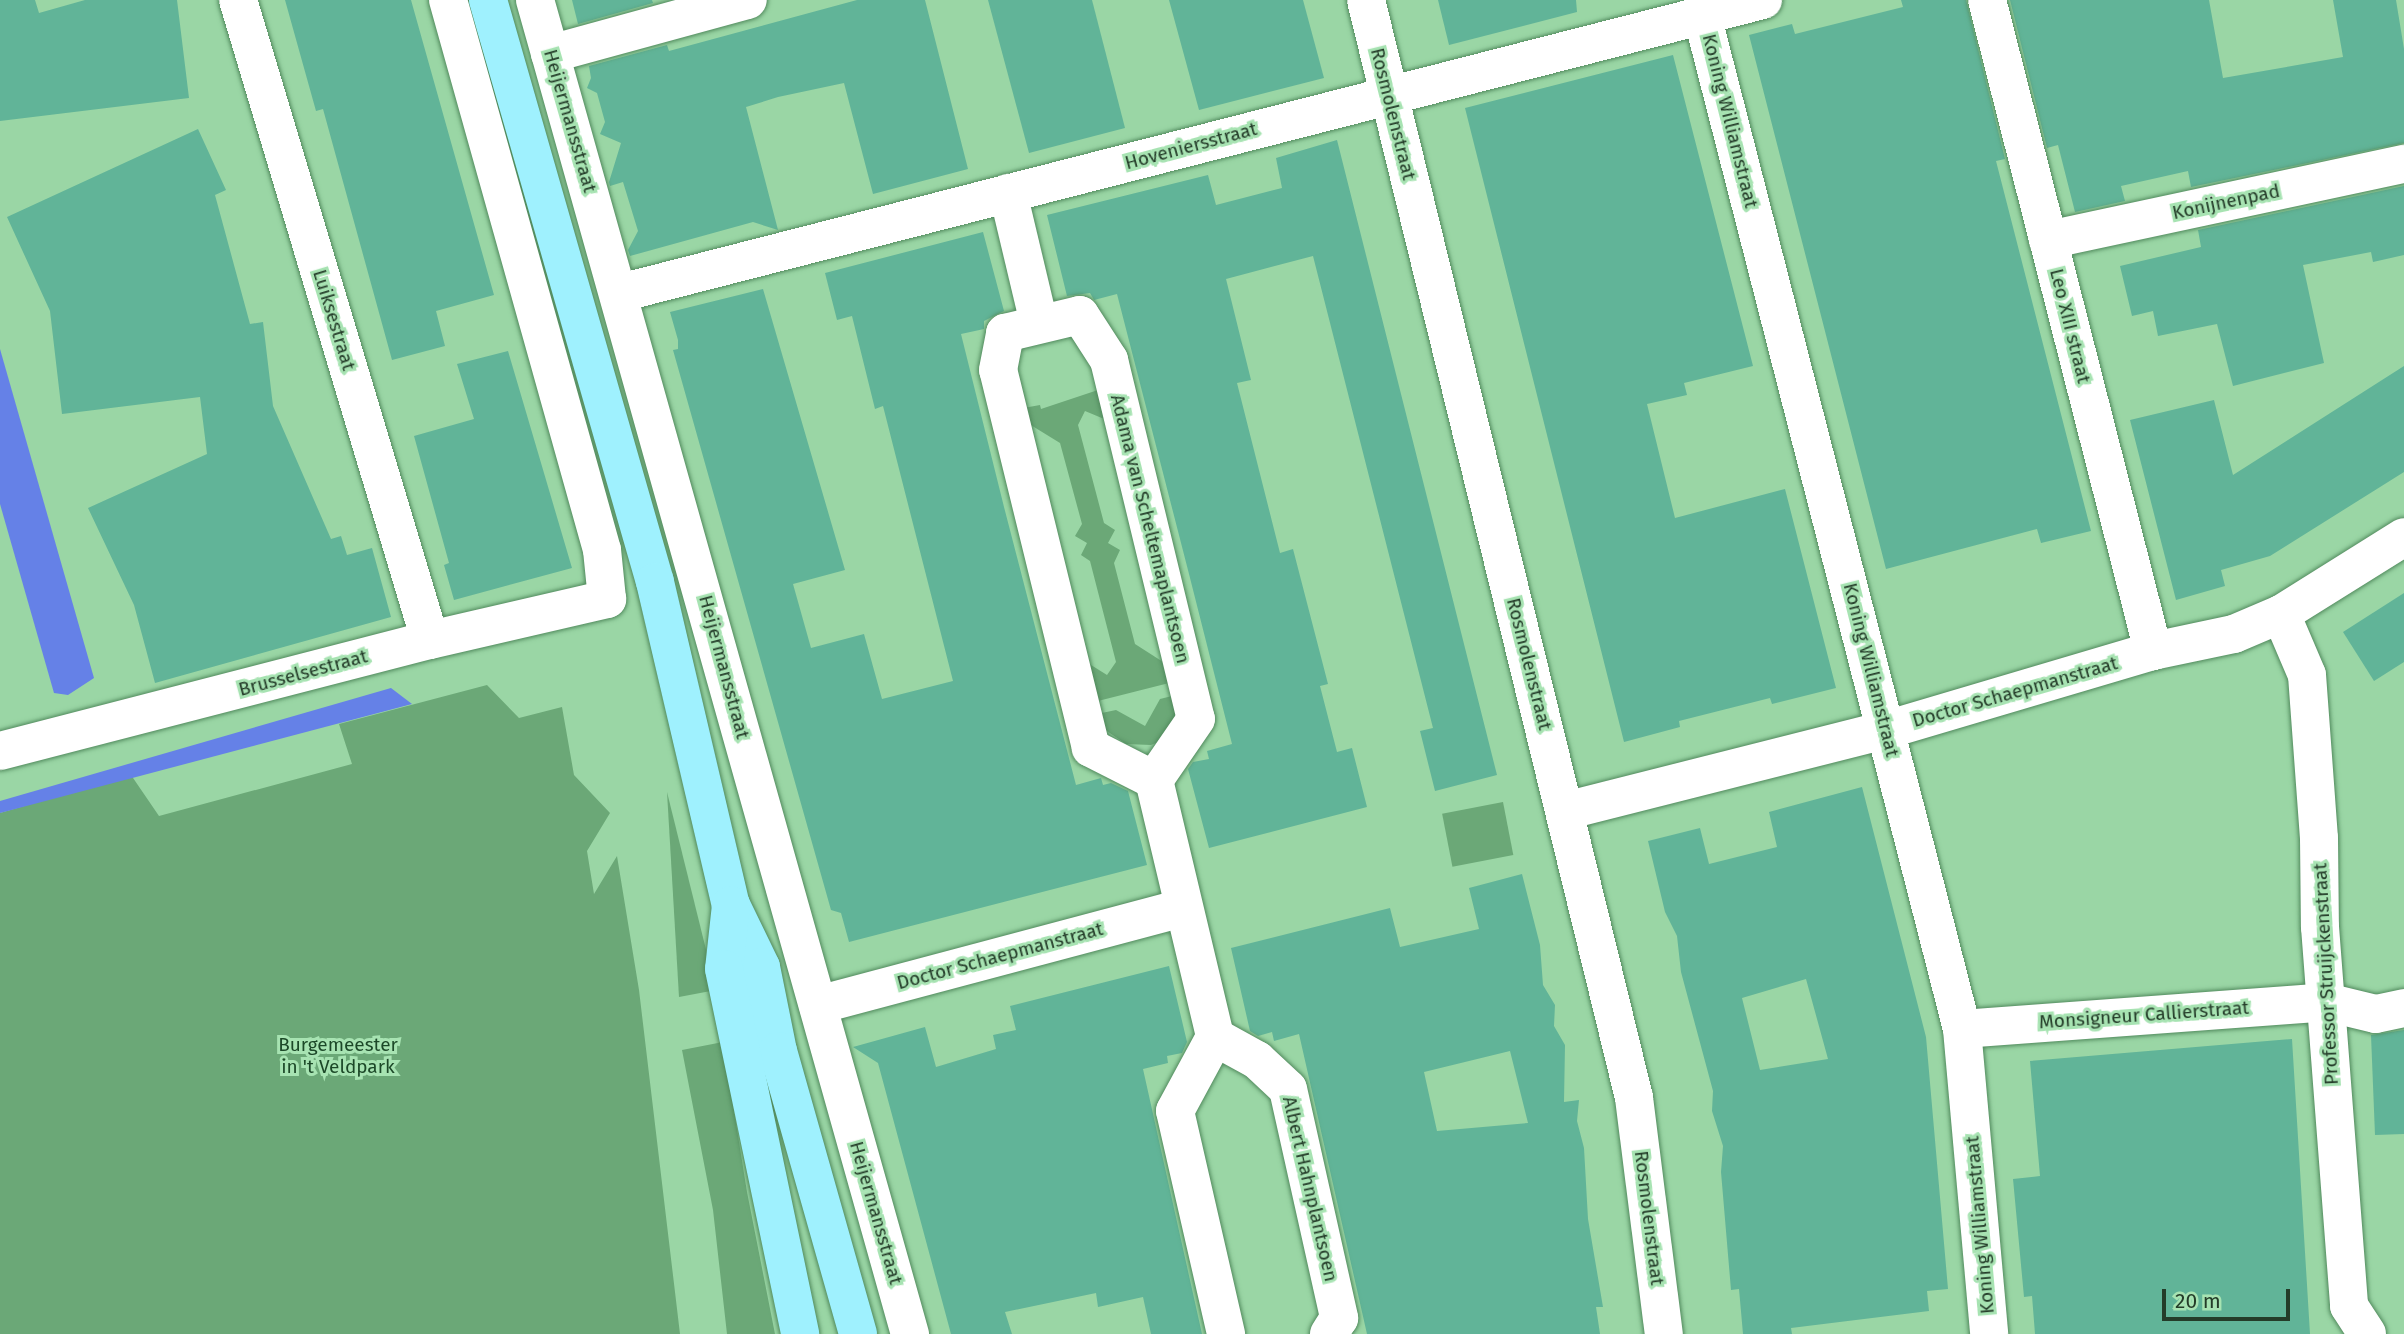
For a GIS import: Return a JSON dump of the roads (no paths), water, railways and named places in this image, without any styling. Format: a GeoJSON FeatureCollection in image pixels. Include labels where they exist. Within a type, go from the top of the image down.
{"type":"FeatureCollection","features":[{"type":"Feature","properties":{"kind":"main road"},"geometry":{"type":"LineString","coordinates":[[488,0],[654,582],[731,905],[761,967],[778,1051],[858,1334]]}},
{"type":"Feature","properties":{"kind":"main road"},"geometry":{"type":"LineString","coordinates":[[731,905],[724,969],[800,1334]]}},
{"type":"Feature","properties":{"kind":"street","name":"Luiksestraat"},"geometry":{"type":"LineString","coordinates":[[238,0],[430,640]]}},
{"type":"Feature","properties":{"kind":"street","name":"Brusselsestraat"},"geometry":{"type":"LineString","coordinates":[[0,751],[430,640],[607,599],[602,550],[449,0]]}},
{"type":"Feature","properties":{"kind":"street","name":"Heijermansstraat"},"geometry":{"type":"LineString","coordinates":[[535,0],[620,293],[910,1334]]}},
{"type":"Feature","properties":{"kind":"street"},"geometry":{"type":"LineString","coordinates":[[550,54],[748,0]]}},
{"type":"Feature","properties":{"kind":"street","name":"Rosmolenstraat"},"geometry":{"type":"LineString","coordinates":[[1366,0],[1634,1098],[1664,1334]]}},
{"type":"Feature","properties":{"kind":"street","name":"Hoveniersstraat"},"geometry":{"type":"LineString","coordinates":[[620,293],[1763,0]]}},
{"type":"Feature","properties":{"kind":"street","name":"Leo XIII straat"},"geometry":{"type":"LineString","coordinates":[[1987,0],[2154,651]]}},
{"type":"Feature","properties":{"kind":"street","name":"Koning Williamstraat"},"geometry":{"type":"LineString","coordinates":[[1702,15],[1962,1029],[1989,1334]]}},
{"type":"Feature","properties":{"kind":"street","name":"Konijnenpad"},"geometry":{"type":"LineString","coordinates":[[2048,240],[2404,164]]}},
{"type":"Feature","properties":{"kind":"street"},"geometry":{"type":"LineString","coordinates":[[1008,193],[1039,323]]}},
{"type":"Feature","properties":{"kind":"street","name":"Adama van Scheltemaplantsoen"},"geometry":{"type":"LineString","coordinates":[[1080,315],[1108,360],[1196,719],[1154,780],[1091,748],[1063,645],[998,370],[1005,333],[1039,323],[1080,315]]}},
{"type":"Feature","properties":{"kind":"street","name":"Doctor Schaepmanstraat"},"geometry":{"type":"LineString","coordinates":[[1565,811],[1886,730],[2154,651],[2234,634],[2281,614],[2404,537]]}},
{"type":"Feature","properties":{"kind":"street","name":"Professor Struijckenstraat"},"geometry":{"type":"LineString","coordinates":[[2281,614],[2307,674],[2326,1002],[2349,1306],[2367,1334]]}},
{"type":"Feature","properties":{"kind":"street"},"geometry":{"type":"LineString","coordinates":[[1154,780],[1215,1037],[1175,1111],[1226,1334]]}},
{"type":"Feature","properties":{"kind":"street","name":"Doctor Schaepmanstraat"},"geometry":{"type":"LineString","coordinates":[[818,1005],[1183,908]]}},
{"type":"Feature","properties":{"kind":"street","name":"Monsigneur Callierstraat"},"geometry":{"type":"LineString","coordinates":[[1962,1029],[2326,1002],[2375,1014],[2404,1008]]}},
{"type":"Feature","properties":{"kind":"street","name":"Albert Hahnplantsoen"},"geometry":{"type":"LineString","coordinates":[[1215,1037],[1257,1060],[1288,1088],[1339,1318],[1329,1334]]}},
{"type":"Feature","properties":{"kind":"water"},"geometry":{"type":"Polygon","coordinates":[[[0,349],[94,678],[68,695],[54,693],[0,504],[0,349]]]}},
{"type":"Feature","properties":{"kind":"water"},"geometry":{"type":"Polygon","coordinates":[[[391,688],[412,704],[0,813],[0,801],[391,688]]]}},
{"type":"Feature","properties":{"kind":"park label","name":"Burgemeester in 't Veldpark"},"geometry":{"type":"Point","coordinates":[338,1056]}}]}
